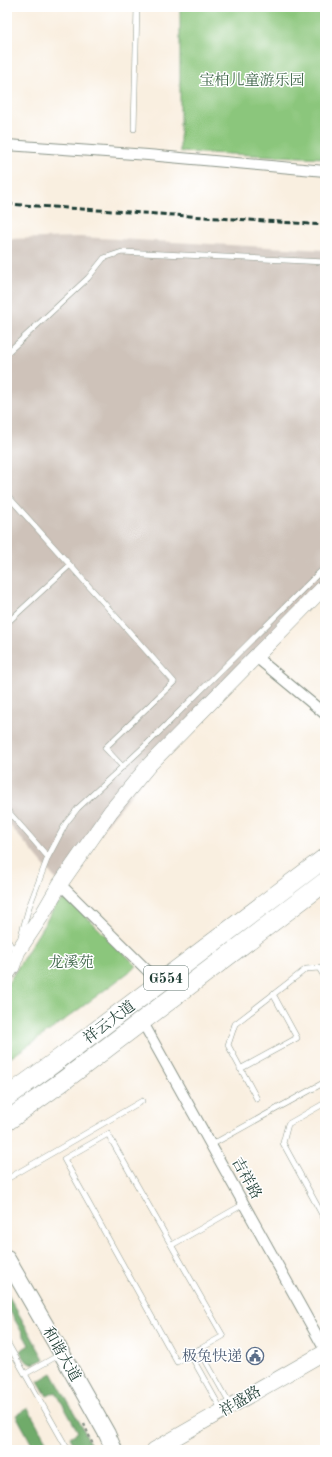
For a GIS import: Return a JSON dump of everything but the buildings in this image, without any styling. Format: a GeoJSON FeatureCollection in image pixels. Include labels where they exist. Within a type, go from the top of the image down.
{"type":"FeatureCollection","features":[{"type":"Feature","properties":{"kind":"highway","name":"祥云大道"},"geometry":{"type":"LineString","coordinates":[[7,1097],[325,858]]}},
{"type":"Feature","properties":{"kind":"highway","name":"祥云大道"},"geometry":{"type":"LineString","coordinates":[[7,1121],[325,882]]}},
{"type":"Feature","properties":{"kind":"highway"},"geometry":{"type":"LineString","coordinates":[[131,1005],[142,1021]]}},
{"type":"Feature","properties":{"kind":"main road","name":"和谐大道"},"geometry":{"type":"LineString","coordinates":[[7,1259],[107,1434],[114,1450]]}},
{"type":"Feature","properties":{"kind":"street"},"geometry":{"type":"LineString","coordinates":[[7,145],[325,171]]}},
{"type":"Feature","properties":{"kind":"street"},"geometry":{"type":"LineString","coordinates":[[7,974],[12,967],[18,951],[42,915],[60,884],[97,830],[150,764],[325,586]]}},
{"type":"Feature","properties":{"kind":"street"},"geometry":{"type":"LineString","coordinates":[[256,657],[325,714]]}},
{"type":"Feature","properties":{"kind":"street"},"geometry":{"type":"LineString","coordinates":[[60,884],[160,983]]}},
{"type":"Feature","properties":{"kind":"street","name":"吉祥路"},"geometry":{"type":"LineString","coordinates":[[142,1021],[325,1351]]}},
{"type":"Feature","properties":{"kind":"street","name":"祥盛路"},"geometry":{"type":"LineString","coordinates":[[157,1449],[325,1351]]}},
{"type":"Feature","properties":{"kind":"lane"},"geometry":{"type":"LineString","coordinates":[[134,129],[137,7]]}},
{"type":"Feature","properties":{"kind":"lane"},"geometry":{"type":"LineString","coordinates":[[7,353],[88,278],[104,258],[122,252],[325,262]]}},
{"type":"Feature","properties":{"kind":"lane"},"geometry":{"type":"LineString","coordinates":[[7,495],[174,682],[105,748],[123,767]]}},
{"type":"Feature","properties":{"kind":"lane"},"geometry":{"type":"LineString","coordinates":[[7,623],[70,565]]}},
{"type":"Feature","properties":{"kind":"lane"},"geometry":{"type":"LineString","coordinates":[[7,938],[12,946],[18,951],[29,907],[48,857],[66,823],[78,808],[123,767],[325,567]]}},
{"type":"Feature","properties":{"kind":"lane"},"geometry":{"type":"LineString","coordinates":[[7,810],[48,857]]}},
{"type":"Feature","properties":{"kind":"lane"},"geometry":{"type":"LineString","coordinates":[[256,1099],[228,1045],[235,1024],[306,969],[319,968],[325,978]]}},
{"type":"Feature","properties":{"kind":"lane"},"geometry":{"type":"LineString","coordinates":[[240,1069],[297,1038],[273,994]]}},
{"type":"Feature","properties":{"kind":"lane"},"geometry":{"type":"LineString","coordinates":[[211,1145],[325,1082]]}},
{"type":"Feature","properties":{"kind":"lane"},"geometry":{"type":"LineString","coordinates":[[7,1179],[142,1101]]}},
{"type":"Feature","properties":{"kind":"lane"},"geometry":{"type":"LineString","coordinates":[[325,1102],[288,1124],[283,1143],[325,1220]]}},
{"type":"Feature","properties":{"kind":"lane"},"geometry":{"type":"LineString","coordinates":[[108,1134],[222,1336],[199,1349],[177,1362],[64,1159],[108,1134]]}},
{"type":"Feature","properties":{"kind":"lane"},"geometry":{"type":"LineString","coordinates":[[172,1245],[244,1204]]}},
{"type":"Feature","properties":{"kind":"lane"},"geometry":{"type":"LineString","coordinates":[[7,1342],[68,1450]]}},
{"type":"Feature","properties":{"kind":"lane"},"geometry":{"type":"LineString","coordinates":[[199,1349],[226,1409]]}},
{"type":"Feature","properties":{"kind":"lane"},"geometry":{"type":"LineString","coordinates":[[25,1374],[62,1354]]}},
{"type":"Feature","properties":{"kind":"lane"},"geometry":{"type":"LineString","coordinates":[[190,1354],[226,1409]]}},
{"type":"Feature","properties":{"kind":"shaded area"},"geometry":{"type":"Polygon","coordinates":[[[80,237],[325,250],[325,583],[231,676],[58,882],[7,822],[7,239],[80,237]]]}},
{"type":"Feature","properties":{"kind":"green space","name":"宝柏儿童游乐园"},"geometry":{"type":"Polygon","coordinates":[[[180,7],[325,7],[325,158],[180,152],[180,7]]]}},
{"type":"Feature","properties":{"kind":"green space","name":"龙溪苑"},"geometry":{"type":"Polygon","coordinates":[[[67,898],[137,966],[55,1027],[7,1060],[7,985],[56,905],[67,898]]]}},
{"type":"Feature","properties":{"kind":"green space"},"geometry":{"type":"Polygon","coordinates":[[[7,1293],[44,1359],[32,1364],[29,1363],[20,1351],[29,1345],[7,1306],[7,1293]]]}},
{"type":"Feature","properties":{"kind":"green space"},"geometry":{"type":"Polygon","coordinates":[[[52,1373],[85,1432],[92,1450],[76,1450],[70,1437],[78,1432],[56,1392],[47,1396],[38,1381],[52,1373]]]}},
{"type":"Feature","properties":{"kind":"green space"},"geometry":{"type":"Polygon","coordinates":[[[28,1408],[50,1448],[58,1444],[61,1450],[35,1450],[16,1415],[28,1408]]]}},
{"type":"Feature","properties":{"kind":"railway"},"geometry":{"type":"LineString","coordinates":[[7,204],[325,225]]}},
{"type":"Feature","properties":{"kind":"place","name":"极兔快递"},"geometry":{"type":"Point","coordinates":[255,1356]}}]}
